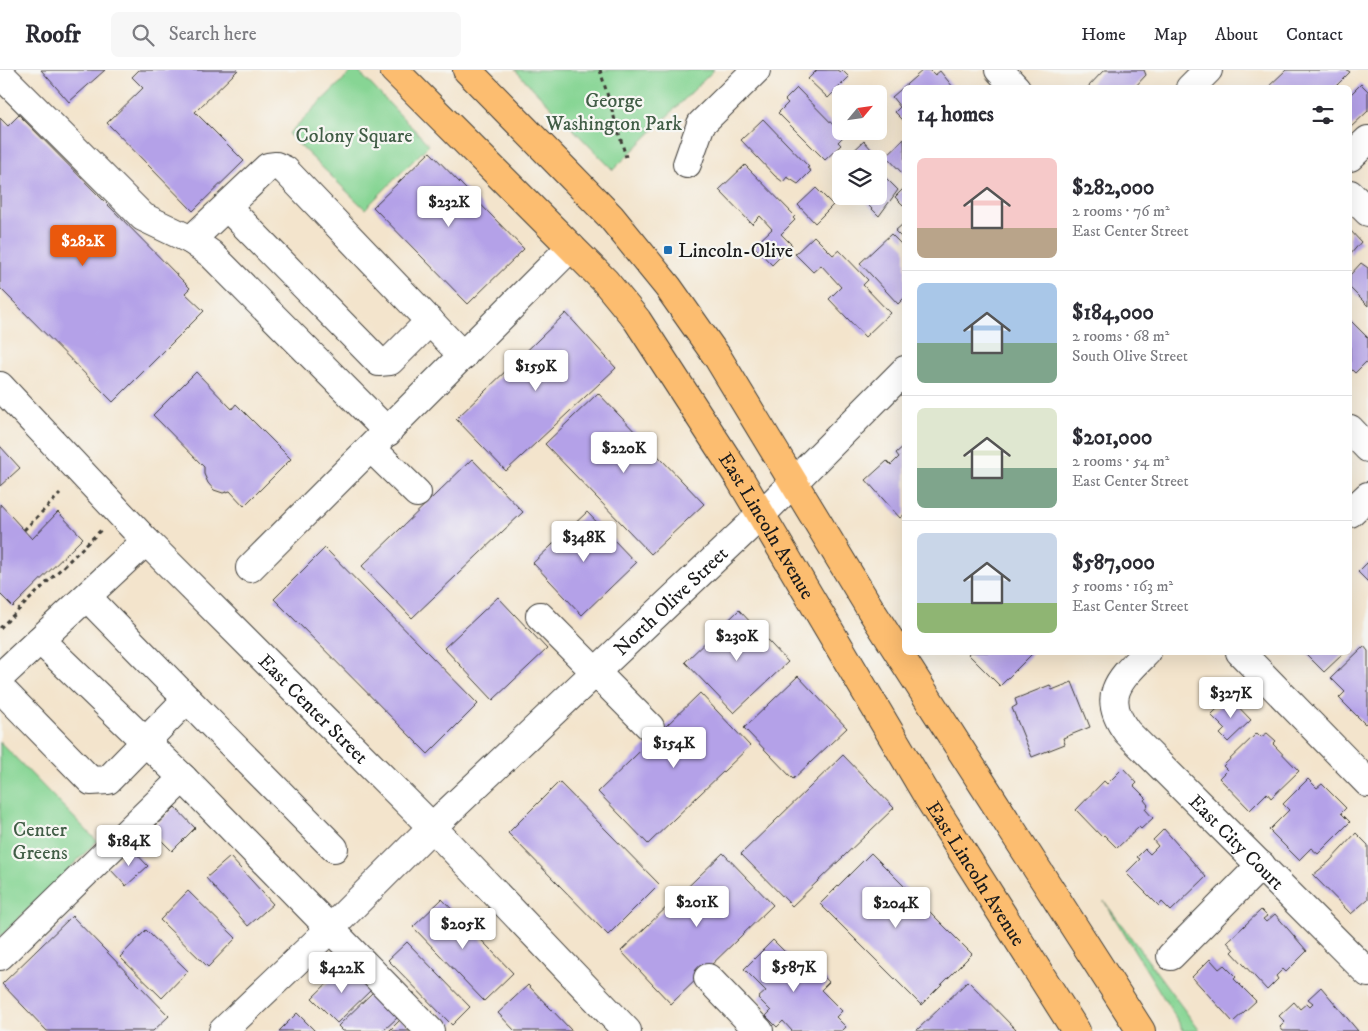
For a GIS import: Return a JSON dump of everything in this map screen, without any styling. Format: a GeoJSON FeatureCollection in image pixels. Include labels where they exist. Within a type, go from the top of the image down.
{"type":"FeatureCollection","features":[{"type":"Feature","properties":{"kind":"main road","name":"East Lincoln Avenue"},"geometry":{"type":"LineString","coordinates":[[394,70],[571,246],[605,281],[637,320],[761,515],[926,794],[1076,1031]]}},
{"type":"Feature","properties":{"kind":"main road"},"geometry":{"type":"LineString","coordinates":[[466,70],[611,217],[668,287],[718,358],[871,610],[1141,1031]]}},
{"type":"Feature","properties":{"kind":"street"},"geometry":{"type":"LineString","coordinates":[[688,164],[701,124],[756,70]]}},
{"type":"Feature","properties":{"kind":"street"},"geometry":{"type":"LineString","coordinates":[[999,70],[1013,85]]}},
{"type":"Feature","properties":{"kind":"street"},"geometry":{"type":"LineString","coordinates":[[1193,85],[1208,70]]}},
{"type":"Feature","properties":{"kind":"street"},"geometry":{"type":"LineString","coordinates":[[0,74],[143,216],[191,240],[211,254],[379,440],[417,493]]}},
{"type":"Feature","properties":{"kind":"street"},"geometry":{"type":"LineString","coordinates":[[1352,155],[1368,140]]}},
{"type":"Feature","properties":{"kind":"street"},"geometry":{"type":"LineString","coordinates":[[191,240],[268,167],[276,166],[285,170],[463,356]]}},
{"type":"Feature","properties":{"kind":"street"},"geometry":{"type":"LineString","coordinates":[[1352,196],[1368,212]]}},
{"type":"Feature","properties":{"kind":"street"},"geometry":{"type":"LineString","coordinates":[[227,207],[379,362],[390,361],[430,321]]}},
{"type":"Feature","properties":{"kind":"street"},"geometry":{"type":"LineString","coordinates":[[250,568],[571,246]]}},
{"type":"Feature","properties":{"kind":"street","name":"North Olive Street"},"geometry":{"type":"LineString","coordinates":[[223,1031],[432,828],[761,515],[902,373]]}},
{"type":"Feature","properties":{"kind":"street","name":"East Center Street"},"geometry":{"type":"LineString","coordinates":[[0,386],[146,541],[432,828],[627,1031]]}},
{"type":"Feature","properties":{"kind":"street"},"geometry":{"type":"LineString","coordinates":[[1352,431],[1368,448]]}},
{"type":"Feature","properties":{"kind":"street"},"geometry":{"type":"LineString","coordinates":[[1352,511],[1368,496]]}},
{"type":"Feature","properties":{"kind":"street"},"geometry":{"type":"LineString","coordinates":[[0,677],[146,541]]}},
{"type":"Feature","properties":{"kind":"street"},"geometry":{"type":"LineString","coordinates":[[87,597],[334,848]]}},
{"type":"Feature","properties":{"kind":"street"},"geometry":{"type":"LineString","coordinates":[[540,616],[650,727]]}},
{"type":"Feature","properties":{"kind":"street"},"geometry":{"type":"LineString","coordinates":[[40,640],[183,778],[329,930],[430,1031]]}},
{"type":"Feature","properties":{"kind":"street","name":"East City Court"},"geometry":{"type":"LineString","coordinates":[[1144,655],[1122,677],[1113,696],[1118,720],[1126,732],[1368,973]]}},
{"type":"Feature","properties":{"kind":"street"},"geometry":{"type":"LineString","coordinates":[[1243,655],[1368,783]]}},
{"type":"Feature","properties":{"kind":"street"},"geometry":{"type":"LineString","coordinates":[[0,688],[91,782],[108,780],[187,699]]}},
{"type":"Feature","properties":{"kind":"street"},"geometry":{"type":"LineString","coordinates":[[0,956],[183,778]]}},
{"type":"Feature","properties":{"kind":"street"},"geometry":{"type":"LineString","coordinates":[[1171,956],[1260,865]]}},
{"type":"Feature","properties":{"kind":"street"},"geometry":{"type":"LineString","coordinates":[[708,978],[758,1031]]}},
{"type":"Feature","properties":{"kind":"path"},"geometry":{"type":"LineString","coordinates":[[600,70],[626,157]]}},
{"type":"Feature","properties":{"kind":"path"},"geometry":{"type":"LineString","coordinates":[[24,530],[60,494]]}},
{"type":"Feature","properties":{"kind":"path"},"geometry":{"type":"LineString","coordinates":[[0,628],[106,525]]}},
{"type":"Feature","properties":{"kind":"green space","name":"Colony Square"},"geometry":{"type":"Polygon","coordinates":[[[353,70],[357,70],[429,145],[365,209],[288,134],[353,70]]]}},
{"type":"Feature","properties":{"kind":"green space","name":"George Washington Park"},"geometry":{"type":"Polygon","coordinates":[[[515,70],[714,70],[613,170],[515,70]]]}},
{"type":"Feature","properties":{"kind":"green space","name":"Center Greens"},"geometry":{"type":"Polygon","coordinates":[[[0,742],[97,841],[0,937],[0,742]]]}},
{"type":"Feature","properties":{"kind":"green space"},"geometry":{"type":"Polygon","coordinates":[[[1104,901],[1200,1031],[1184,1031],[1104,901]]]}},
{"type":"Feature","properties":{"kind":"building"},"geometry":{"type":"Polygon","coordinates":[[[41,70],[105,70],[69,102],[41,70]]]}},
{"type":"Feature","properties":{"kind":"building"},"geometry":{"type":"Polygon","coordinates":[[[139,70],[238,70],[195,112],[244,161],[193,211],[107,123],[143,88],[132,77],[139,70]]]}},
{"type":"Feature","properties":{"kind":"building"},"geometry":{"type":"Polygon","coordinates":[[[817,70],[837,70],[840,72],[842,70],[849,77],[841,85],[832,85],[832,94],[828,98],[808,79],[817,70]]]}},
{"type":"Feature","properties":{"kind":"building"},"geometry":{"type":"Polygon","coordinates":[[[923,70],[930,70],[935,75],[940,71],[951,85],[906,85],[923,70]]]}},
{"type":"Feature","properties":{"kind":"building"},"geometry":{"type":"Polygon","coordinates":[[[1104,70],[1144,70],[1146,75],[1137,85],[1090,85],[1104,70]]]}},
{"type":"Feature","properties":{"kind":"building"},"geometry":{"type":"Polygon","coordinates":[[[1286,70],[1347,70],[1350,72],[1337,85],[1270,85],[1286,70]]]}},
{"type":"Feature","properties":{"kind":"building"},"geometry":{"type":"Polygon","coordinates":[[[1361,84],[1368,91],[1368,111],[1352,126],[1352,93],[1361,84]]]}},
{"type":"Feature","properties":{"kind":"building"},"geometry":{"type":"Polygon","coordinates":[[[797,88],[832,124],[832,140],[840,140],[838,142],[841,145],[836,150],[832,150],[832,153],[825,160],[778,113],[788,103],[785,100],[797,88]]]}},
{"type":"Feature","properties":{"kind":"building"},"geometry":{"type":"Polygon","coordinates":[[[902,88],[902,119],[895,112],[900,107],[892,97],[902,88]]]}},
{"type":"Feature","properties":{"kind":"building"},"geometry":{"type":"Polygon","coordinates":[[[19,115],[190,288],[185,293],[204,311],[113,402],[0,288],[0,118],[8,126],[19,115]]]}},
{"type":"Feature","properties":{"kind":"building"},"geometry":{"type":"Polygon","coordinates":[[[763,119],[809,167],[807,168],[811,171],[798,184],[787,177],[783,182],[775,176],[741,140],[763,119]]]}},
{"type":"Feature","properties":{"kind":"building"},"geometry":{"type":"Polygon","coordinates":[[[864,141],[872,150],[854,150],[864,141]]]}},
{"type":"Feature","properties":{"kind":"building"},"geometry":{"type":"Polygon","coordinates":[[[902,141],[902,173],[887,155],[902,141]]]}},
{"type":"Feature","properties":{"kind":"building"},"geometry":{"type":"Polygon","coordinates":[[[430,152],[524,249],[468,304],[373,207],[430,152]]]}},
{"type":"Feature","properties":{"kind":"building"},"geometry":{"type":"Polygon","coordinates":[[[745,165],[795,216],[793,218],[795,220],[781,234],[792,245],[772,265],[754,246],[772,229],[760,216],[752,224],[719,190],[745,165]]]}},
{"type":"Feature","properties":{"kind":"building"},"geometry":{"type":"Polygon","coordinates":[[[887,179],[898,190],[879,216],[868,205],[887,205],[887,179]]]}},
{"type":"Feature","properties":{"kind":"building"},"geometry":{"type":"Polygon","coordinates":[[[816,188],[833,205],[815,223],[798,205],[816,188]]]}},
{"type":"Feature","properties":{"kind":"building"},"geometry":{"type":"Polygon","coordinates":[[[902,190],[902,204],[895,197],[902,190]]]}},
{"type":"Feature","properties":{"kind":"building"},"geometry":{"type":"Polygon","coordinates":[[[902,225],[902,238],[895,231],[902,225]]]}},
{"type":"Feature","properties":{"kind":"building"},"geometry":{"type":"Polygon","coordinates":[[[1352,232],[1361,242],[1352,253],[1352,232]]]}},
{"type":"Feature","properties":{"kind":"building"},"geometry":{"type":"Polygon","coordinates":[[[891,234],[902,245],[902,300],[898,304],[860,263],[891,234]]]}},
{"type":"Feature","properties":{"kind":"building"},"geometry":{"type":"Polygon","coordinates":[[[814,236],[833,255],[839,250],[868,280],[863,285],[890,313],[865,337],[829,299],[841,287],[821,265],[813,272],[795,254],[814,236]]]}},
{"type":"Feature","properties":{"kind":"building"},"geometry":{"type":"Polygon","coordinates":[[[1361,263],[1368,268],[1368,306],[1352,290],[1352,273],[1361,263]]]}},
{"type":"Feature","properties":{"kind":"building"},"geometry":{"type":"Polygon","coordinates":[[[566,313],[616,368],[506,471],[456,419],[566,313]]]}},
{"type":"Feature","properties":{"kind":"building"},"geometry":{"type":"Polygon","coordinates":[[[1352,322],[1368,338],[1368,360],[1355,373],[1352,370],[1352,322]]]}},
{"type":"Feature","properties":{"kind":"building"},"geometry":{"type":"Polygon","coordinates":[[[196,372],[232,409],[236,404],[291,459],[244,506],[230,491],[223,493],[214,490],[204,474],[204,467],[153,415],[196,372]]]}},
{"type":"Feature","properties":{"kind":"building"},"geometry":{"type":"Polygon","coordinates":[[[598,393],[704,504],[651,554],[545,444],[598,393]]]}},
{"type":"Feature","properties":{"kind":"building"},"geometry":{"type":"Polygon","coordinates":[[[0,446],[20,468],[0,486],[0,446]]]}},
{"type":"Feature","properties":{"kind":"building"},"geometry":{"type":"Polygon","coordinates":[[[902,448],[902,516],[900,518],[866,480],[887,461],[891,465],[899,457],[896,453],[902,448]]]}},
{"type":"Feature","properties":{"kind":"building"},"geometry":{"type":"Polygon","coordinates":[[[472,459],[523,512],[412,618],[362,566],[472,459]]]}},
{"type":"Feature","properties":{"kind":"building"},"geometry":{"type":"Polygon","coordinates":[[[0,504],[32,539],[58,512],[83,538],[13,607],[0,594],[0,504]]]}},
{"type":"Feature","properties":{"kind":"building"},"geometry":{"type":"Polygon","coordinates":[[[587,512],[636,563],[582,615],[533,563],[587,512]]]}},
{"type":"Feature","properties":{"kind":"building"},"geometry":{"type":"Polygon","coordinates":[[[325,548],[478,704],[428,754],[274,599],[325,548]]]}},
{"type":"Feature","properties":{"kind":"building"},"geometry":{"type":"Polygon","coordinates":[[[1368,562],[1368,582],[1358,572],[1368,562]]]}},
{"type":"Feature","properties":{"kind":"building"},"geometry":{"type":"Polygon","coordinates":[[[498,597],[547,649],[493,700],[444,648],[498,597]]]}},
{"type":"Feature","properties":{"kind":"building"},"geometry":{"type":"Polygon","coordinates":[[[739,610],[788,662],[734,713],[685,662],[739,610]]]}},
{"type":"Feature","properties":{"kind":"building"},"geometry":{"type":"Polygon","coordinates":[[[1364,646],[1368,651],[1368,721],[1365,724],[1339,698],[1345,692],[1331,678],[1364,646]]]}},
{"type":"Feature","properties":{"kind":"building"},"geometry":{"type":"Polygon","coordinates":[[[969,655],[1031,655],[1000,686],[969,655]]]}},
{"type":"Feature","properties":{"kind":"building"},"geometry":{"type":"Polygon","coordinates":[[[1307,655],[1342,655],[1324,672],[1307,655]]]}},
{"type":"Feature","properties":{"kind":"building"},"geometry":{"type":"Polygon","coordinates":[[[798,676],[847,728],[793,779],[744,728],[798,676]]]}},
{"type":"Feature","properties":{"kind":"building"},"geometry":{"type":"Polygon","coordinates":[[[1072,682],[1090,727],[1063,738],[1065,744],[1032,757],[1012,708],[1017,705],[1015,699],[1050,685],[1052,690],[1072,682]]]}},
{"type":"Feature","properties":{"kind":"building"},"geometry":{"type":"Polygon","coordinates":[[[700,693],[750,746],[648,844],[598,792],[700,693]]]}},
{"type":"Feature","properties":{"kind":"building"},"geometry":{"type":"Polygon","coordinates":[[[1229,697],[1251,720],[1228,742],[1220,734],[1225,729],[1211,715],[1229,697]]]}},
{"type":"Feature","properties":{"kind":"building"},"geometry":{"type":"Polygon","coordinates":[[[1257,733],[1261,737],[1267,733],[1276,741],[1273,744],[1299,771],[1271,798],[1267,793],[1250,810],[1219,778],[1227,770],[1223,766],[1257,733]]]}},
{"type":"Feature","properties":{"kind":"building"},"geometry":{"type":"Polygon","coordinates":[[[843,755],[894,808],[792,906],[741,854],[843,755]]]}},
{"type":"Feature","properties":{"kind":"building"},"geometry":{"type":"Polygon","coordinates":[[[1123,768],[1137,783],[1134,786],[1146,798],[1144,800],[1148,805],[1145,809],[1153,818],[1141,829],[1139,827],[1117,848],[1104,835],[1102,837],[1076,810],[1104,781],[1107,784],[1123,768]]]}},
{"type":"Feature","properties":{"kind":"building"},"geometry":{"type":"Polygon","coordinates":[[[1308,779],[1317,788],[1322,784],[1346,808],[1341,813],[1350,822],[1318,854],[1311,848],[1299,860],[1269,830],[1289,810],[1283,804],[1308,779]]]}},
{"type":"Feature","properties":{"kind":"building"},"geometry":{"type":"Polygon","coordinates":[[[559,782],[659,884],[608,935],[508,833],[559,782]]]}},
{"type":"Feature","properties":{"kind":"building"},"geometry":{"type":"Polygon","coordinates":[[[175,807],[195,828],[172,851],[151,830],[175,807]]]}},
{"type":"Feature","properties":{"kind":"building"},"geometry":{"type":"Polygon","coordinates":[[[1164,829],[1206,877],[1171,911],[1162,902],[1159,906],[1126,873],[1140,859],[1137,857],[1145,849],[1150,854],[1158,846],[1153,840],[1164,829]]]}},
{"type":"Feature","properties":{"kind":"building"},"geometry":{"type":"Polygon","coordinates":[[[1356,833],[1368,845],[1368,899],[1351,914],[1313,875],[1329,862],[1356,833]]]}},
{"type":"Feature","properties":{"kind":"building"},"geometry":{"type":"Polygon","coordinates":[[[131,848],[148,866],[126,886],[109,868],[131,848]]]}},
{"type":"Feature","properties":{"kind":"building"},"geometry":{"type":"Polygon","coordinates":[[[723,853],[773,905],[671,1004],[621,951],[723,853]]]}},
{"type":"Feature","properties":{"kind":"building"},"geometry":{"type":"Polygon","coordinates":[[[871,853],[972,954],[921,1005],[820,904],[871,853]]]}},
{"type":"Feature","properties":{"kind":"building"},"geometry":{"type":"Polygon","coordinates":[[[230,857],[273,904],[248,926],[206,878],[230,857]]]}},
{"type":"Feature","properties":{"kind":"building"},"geometry":{"type":"Polygon","coordinates":[[[188,891],[236,938],[208,967],[160,920],[188,891]]]}},
{"type":"Feature","properties":{"kind":"building"},"geometry":{"type":"Polygon","coordinates":[[[442,899],[513,973],[484,1001],[413,927],[442,899]]]}},
{"type":"Feature","properties":{"kind":"building"},"geometry":{"type":"Polygon","coordinates":[[[1261,910],[1267,916],[1263,919],[1266,922],[1275,914],[1307,951],[1286,972],[1283,969],[1276,976],[1278,979],[1267,990],[1232,952],[1234,950],[1227,942],[1261,910]]]}},
{"type":"Feature","properties":{"kind":"building"},"geometry":{"type":"Polygon","coordinates":[[[72,916],[169,1016],[153,1031],[47,1031],[2,984],[72,916]]]}},
{"type":"Feature","properties":{"kind":"building"},"geometry":{"type":"Polygon","coordinates":[[[146,930],[188,971],[162,998],[120,957],[146,930]]]}},
{"type":"Feature","properties":{"kind":"building"},"geometry":{"type":"Polygon","coordinates":[[[773,940],[806,973],[813,965],[829,982],[821,990],[842,1011],[836,1017],[846,1027],[842,1031],[792,1031],[783,1021],[777,1027],[766,1016],[771,1011],[758,998],[766,991],[744,969],[773,940]]]}},
{"type":"Feature","properties":{"kind":"building"},"geometry":{"type":"Polygon","coordinates":[[[407,942],[470,1007],[452,1025],[388,960],[407,942]]]}},
{"type":"Feature","properties":{"kind":"building"},"geometry":{"type":"Polygon","coordinates":[[[1210,959],[1219,969],[1224,965],[1236,977],[1234,979],[1256,1001],[1233,1022],[1192,977],[1210,959]]]}},
{"type":"Feature","properties":{"kind":"building"},"geometry":{"type":"Polygon","coordinates":[[[347,964],[372,989],[337,1023],[312,998],[347,964]]]}},
{"type":"Feature","properties":{"kind":"building"},"geometry":{"type":"Polygon","coordinates":[[[968,981],[1017,1031],[916,1031],[968,981]]]}},
{"type":"Feature","properties":{"kind":"building"},"geometry":{"type":"Polygon","coordinates":[[[528,985],[572,1031],[515,1031],[498,1013],[528,985]]]}},
{"type":"Feature","properties":{"kind":"building"},"geometry":{"type":"Polygon","coordinates":[[[1321,987],[1358,1031],[1283,1031],[1280,1027],[1285,1022],[1279,1016],[1294,1002],[1300,1009],[1307,1003],[1310,1006],[1313,1003],[1308,999],[1321,987]]]}},
{"type":"Feature","properties":{"kind":"building"},"geometry":{"type":"Polygon","coordinates":[[[373,992],[398,1017],[383,1031],[343,1031],[338,1026],[373,992]]]}},
{"type":"Feature","properties":{"kind":"building"},"geometry":{"type":"Polygon","coordinates":[[[297,1013],[315,1031],[279,1031],[297,1013]]]}},
{"type":"Feature","properties":{"kind":"building"},"geometry":{"type":"Polygon","coordinates":[[[401,1019],[413,1031],[389,1031],[401,1019]]]}},
{"type":"Feature","properties":{"kind":"place","name":"Lincoln-Olive"},"geometry":{"type":"Point","coordinates":[668,250]}}]}
